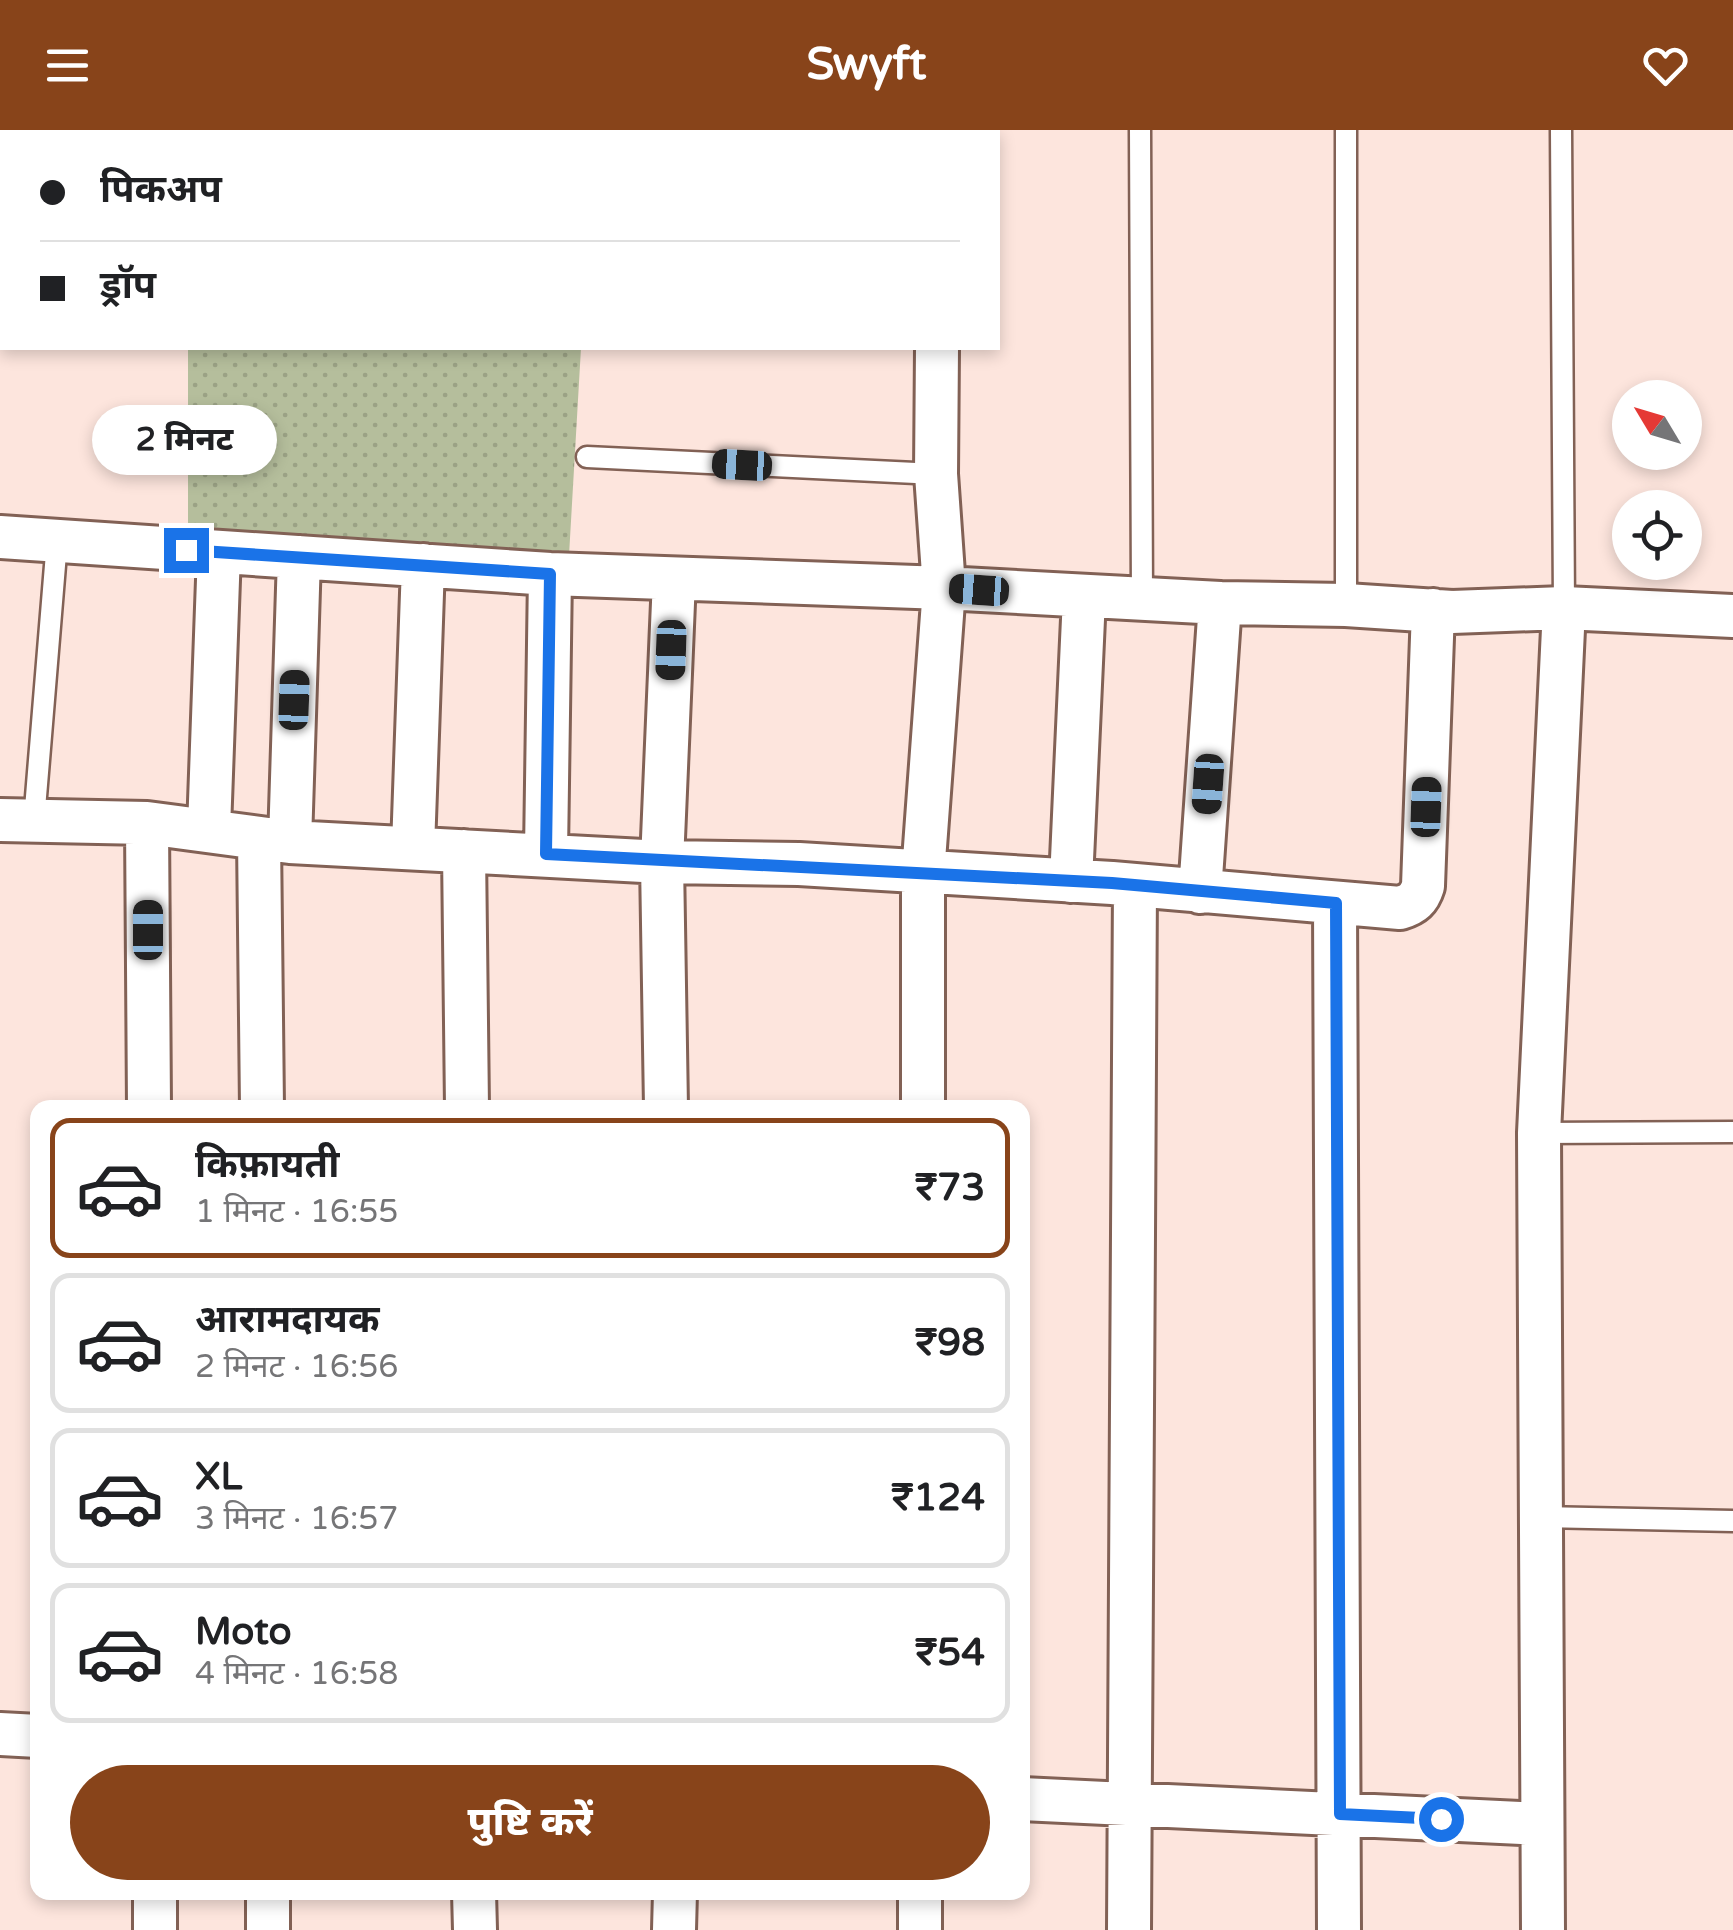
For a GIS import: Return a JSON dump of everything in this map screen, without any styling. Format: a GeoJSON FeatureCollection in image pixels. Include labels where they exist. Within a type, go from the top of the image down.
{"type":"FeatureCollection","features":[{"type":"Feature","properties":{"kind":"street"},"geometry":{"type":"LineString","coordinates":[[922,1100],[923,874],[944,588],[936,474],[937,350]]}},
{"type":"Feature","properties":{"kind":"street"},"geometry":{"type":"LineString","coordinates":[[0,537],[550,574],[944,588],[1220,604],[1433,610],[1564,608],[1733,616]]}},
{"type":"Feature","properties":{"kind":"street"},"geometry":{"type":"LineString","coordinates":[[209,829],[219,552]]}},
{"type":"Feature","properties":{"kind":"street"},"geometry":{"type":"LineString","coordinates":[[262,1100],[275,840],[298,557]]}},
{"type":"Feature","properties":{"kind":"street"},"geometry":{"type":"LineString","coordinates":[[413,848],[423,565]]}},
{"type":"Feature","properties":{"kind":"street"},"geometry":{"type":"LineString","coordinates":[[546,854],[550,574]]}},
{"type":"Feature","properties":{"kind":"street"},"geometry":{"type":"LineString","coordinates":[[666,1100],[662,862],[674,579]]}},
{"type":"Feature","properties":{"kind":"street"},"geometry":{"type":"LineString","coordinates":[[1071,881],[1084,597]]}},
{"type":"Feature","properties":{"kind":"street"},"geometry":{"type":"LineString","coordinates":[[1200,892],[1220,604]]}},
{"type":"Feature","properties":{"kind":"street"},"geometry":{"type":"LineString","coordinates":[[1543,1930],[1539,1133],[1564,608]]}},
{"type":"Feature","properties":{"kind":"street"},"geometry":{"type":"LineString","coordinates":[[17,820],[146,823],[275,840],[464,851],[662,862],[799,864],[1135,885],[1400,908],[1412,904],[1423,886],[1433,610]]}},
{"type":"Feature","properties":{"kind":"street"},"geometry":{"type":"LineString","coordinates":[[146,823],[149,1100]]}},
{"type":"Feature","properties":{"kind":"street"},"geometry":{"type":"LineString","coordinates":[[464,851],[467,1100]]}},
{"type":"Feature","properties":{"kind":"street"},"geometry":{"type":"LineString","coordinates":[[1129,1930],[1135,885]]}},
{"type":"Feature","properties":{"kind":"street"},"geometry":{"type":"LineString","coordinates":[[1336,903],[1339,1930]]}},
{"type":"Feature","properties":{"kind":"street"},"geometry":{"type":"LineString","coordinates":[[0,1734],[30,1736]]}},
{"type":"Feature","properties":{"kind":"street"},"geometry":{"type":"LineString","coordinates":[[1030,1799],[1542,1824]]}},
{"type":"Feature","properties":{"kind":"street"},"geometry":{"type":"LineString","coordinates":[[155,1900],[155,1930]]}},
{"type":"Feature","properties":{"kind":"street"},"geometry":{"type":"LineString","coordinates":[[268,1900],[268,1930]]}},
{"type":"Feature","properties":{"kind":"street"},"geometry":{"type":"LineString","coordinates":[[474,1900],[474,1930]]}},
{"type":"Feature","properties":{"kind":"street"},"geometry":{"type":"LineString","coordinates":[[674,1900],[674,1930]]}},
{"type":"Feature","properties":{"kind":"street"},"geometry":{"type":"LineString","coordinates":[[920,1900],[920,1930]]}},
{"type":"Feature","properties":{"kind":"lane"},"geometry":{"type":"LineString","coordinates":[[1140,130],[1142,598]]}},
{"type":"Feature","properties":{"kind":"lane"},"geometry":{"type":"LineString","coordinates":[[1346,130],[1346,605]]}},
{"type":"Feature","properties":{"kind":"lane"},"geometry":{"type":"LineString","coordinates":[[1561,130],[1564,608]]}},
{"type":"Feature","properties":{"kind":"lane"},"geometry":{"type":"LineString","coordinates":[[587,457],[936,474]]}},
{"type":"Feature","properties":{"kind":"lane"},"geometry":{"type":"LineString","coordinates":[[17,820],[57,541]]}},
{"type":"Feature","properties":{"kind":"lane"},"geometry":{"type":"LineString","coordinates":[[1539,1133],[1733,1132]]}},
{"type":"Feature","properties":{"kind":"lane"},"geometry":{"type":"LineString","coordinates":[[1542,1516],[1733,1521]]}},
{"type":"Feature","properties":{"kind":"green space"},"geometry":{"type":"Polygon","coordinates":[[[188,350],[581,350],[568,573],[188,552],[188,350]]]}},
{"type":"Feature","properties":{"kind":"route"},"geometry":{"type":"LineString","coordinates":[[186,550],[550,574],[546,854],[1112,883],[1336,903],[1340,1814],[1441,1819]]}}]}
